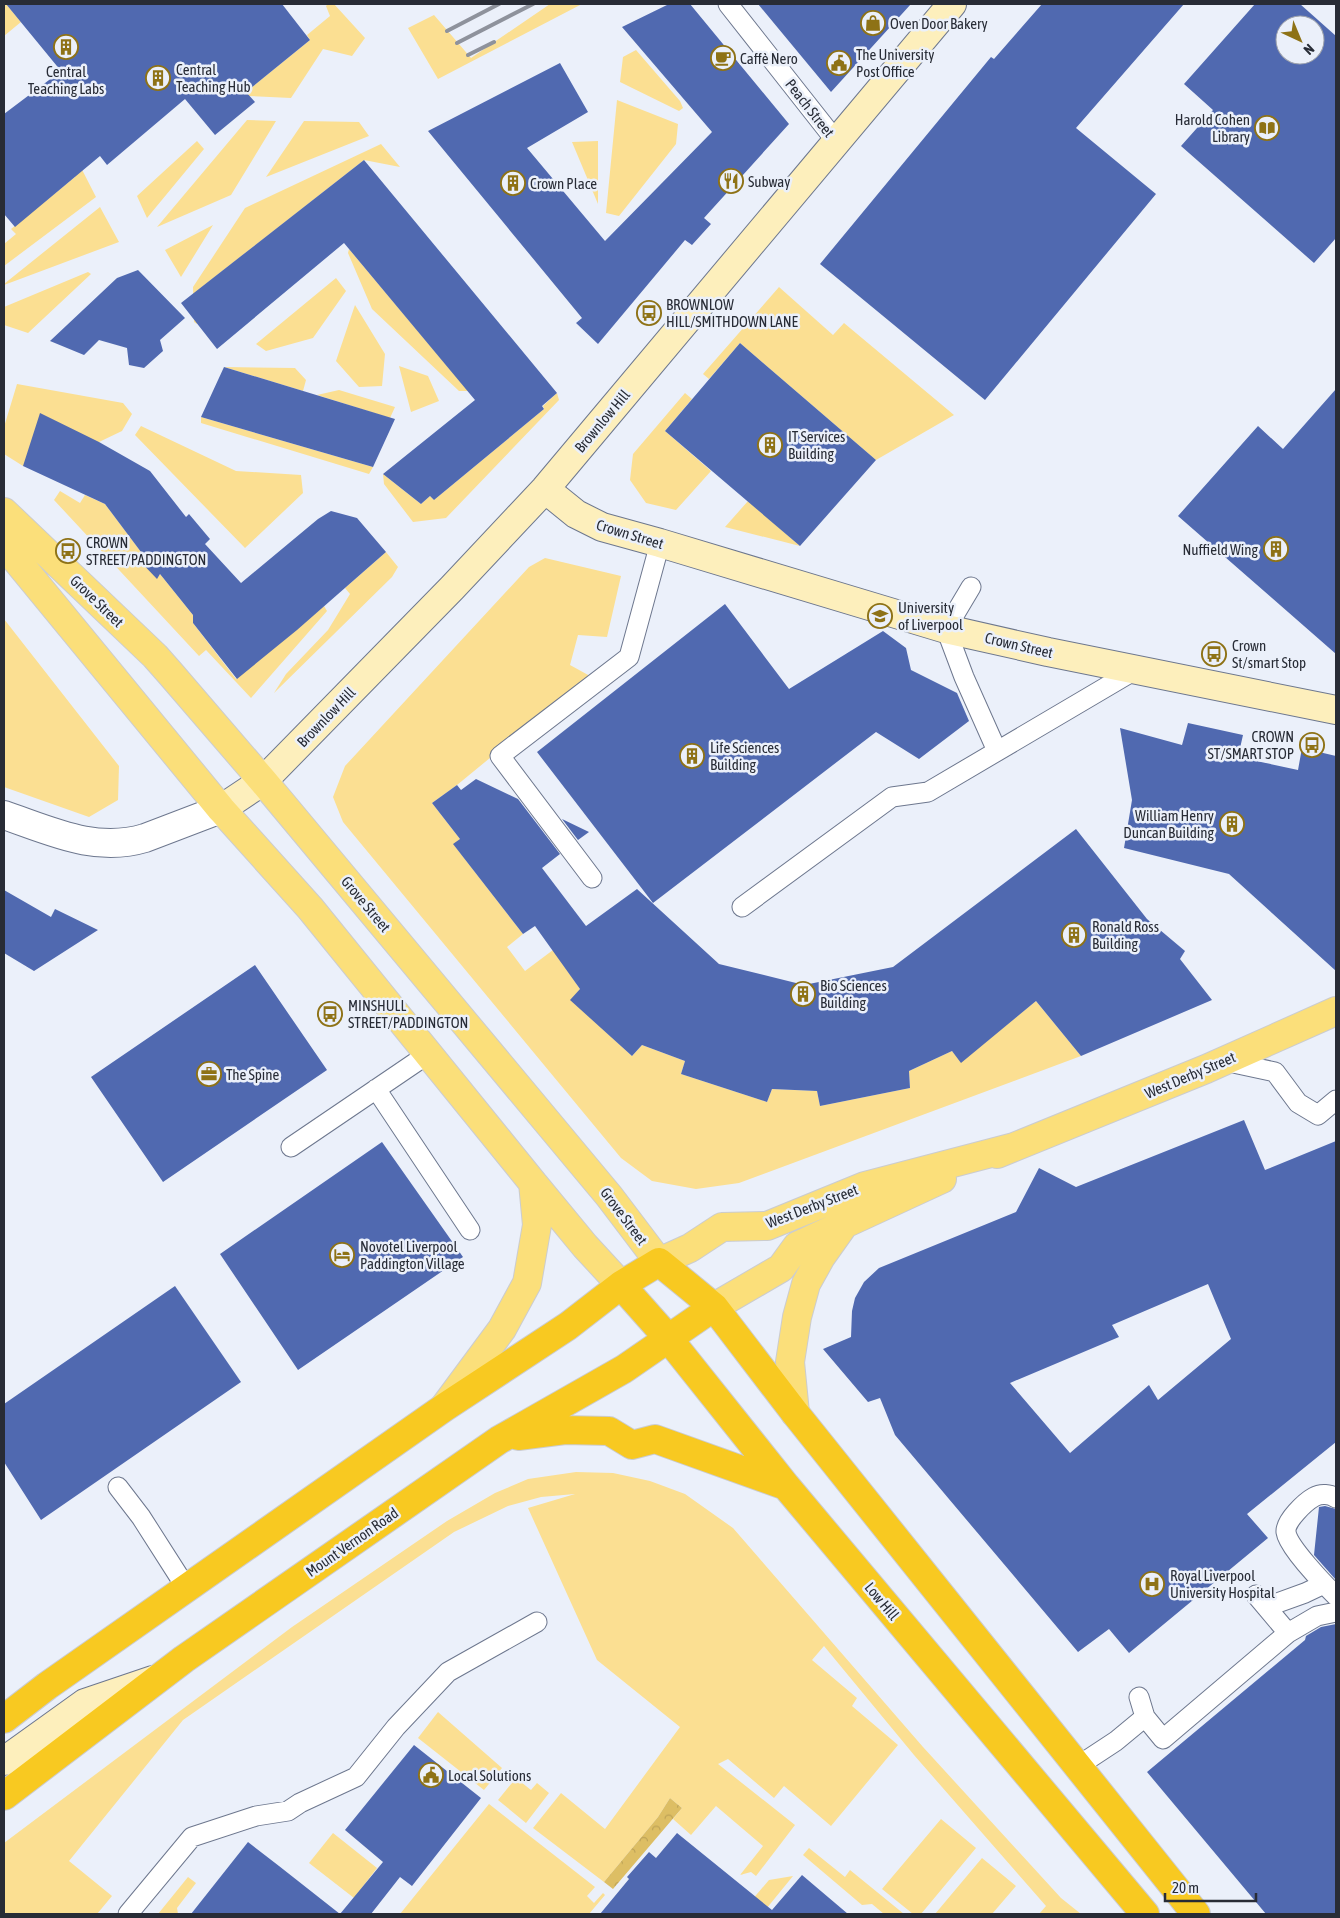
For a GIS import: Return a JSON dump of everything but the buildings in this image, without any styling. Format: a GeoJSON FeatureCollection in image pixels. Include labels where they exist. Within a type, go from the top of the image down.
{"type":"FeatureCollection","features":[{"type":"Feature","properties":{"kind":"highway","name":"West Derby Street"},"geometry":{"type":"LineString","coordinates":[[621,1286],[658,1262]]}},
{"type":"Feature","properties":{"kind":"highway","name":"Grove Street"},"geometry":{"type":"LineString","coordinates":[[658,1262],[714,1307]]}},
{"type":"Feature","properties":{"kind":"highway","name":"Low Hill"},"geometry":{"type":"LineString","coordinates":[[621,1286],[668,1338],[786,1486],[1145,1914]]}},
{"type":"Feature","properties":{"kind":"highway"},"geometry":{"type":"LineString","coordinates":[[4,1719],[47,1686],[445,1407],[568,1326],[621,1286]]}},
{"type":"Feature","properties":{"kind":"highway"},"geometry":{"type":"LineString","coordinates":[[714,1307],[795,1413],[1196,1914]]}},
{"type":"Feature","properties":{"kind":"highway","name":"Mount Vernon Road"},"geometry":{"type":"LineString","coordinates":[[4,1796],[184,1659],[499,1440],[624,1369],[714,1307]]}},
{"type":"Feature","properties":{"kind":"highway"},"geometry":{"type":"LineString","coordinates":[[499,1440],[530,1433],[565,1430],[609,1431],[632,1445],[655,1439],[786,1486]]}},
{"type":"Feature","properties":{"kind":"main road","name":"Grove Street"},"geometry":{"type":"LineString","coordinates":[[4,512],[155,656],[263,781],[605,1190],[658,1262]]}},
{"type":"Feature","properties":{"kind":"main road"},"geometry":{"type":"LineString","coordinates":[[4,545],[221,809],[310,908],[533,1183],[621,1286]]}},
{"type":"Feature","properties":{"kind":"main road","name":"West Derby Street"},"geometry":{"type":"LineString","coordinates":[[714,1307],[781,1268],[797,1246],[846,1222],[1014,1146],[1224,1061],[1336,1010]]}},
{"type":"Feature","properties":{"kind":"main road","name":"West Derby Street"},"geometry":{"type":"LineString","coordinates":[[658,1262],[690,1248],[722,1227],[768,1226],[865,1186],[1014,1146]]}},
{"type":"Feature","properties":{"kind":"main road"},"geometry":{"type":"LineString","coordinates":[[445,1407],[502,1329],[528,1283],[537,1225],[533,1183]]}},
{"type":"Feature","properties":{"kind":"main road"},"geometry":{"type":"LineString","coordinates":[[795,1413],[790,1362],[797,1317],[806,1284],[821,1256],[846,1222]]}},
{"type":"Feature","properties":{"kind":"street","name":"Brownlow Hill"},"geometry":{"type":"LineString","coordinates":[[221,809],[263,781],[452,588],[544,489],[952,4]]}},
{"type":"Feature","properties":{"kind":"street","name":"Crown Street"},"geometry":{"type":"LineString","coordinates":[[544,489],[576,514],[602,527],[946,629],[1135,670],[1336,710]]}},
{"type":"Feature","properties":{"kind":"street"},"geometry":{"type":"LineString","coordinates":[[4,816],[82,842],[108,844],[139,840],[221,809]]}},
{"type":"Feature","properties":{"kind":"street"},"geometry":{"type":"LineString","coordinates":[[4,1761],[85,1703],[162,1677]]}},
{"type":"Feature","properties":{"kind":"lane","name":"Peach Street"},"geometry":{"type":"LineString","coordinates":[[728,4],[836,141]]}},
{"type":"Feature","properties":{"kind":"lane"},"geometry":{"type":"LineString","coordinates":[[592,878],[500,756],[629,657],[660,543]]}},
{"type":"Feature","properties":{"kind":"lane"},"geometry":{"type":"LineString","coordinates":[[971,587],[946,629],[964,677],[997,751]]}},
{"type":"Feature","properties":{"kind":"lane"},"geometry":{"type":"LineString","coordinates":[[742,907],[892,797],[928,792],[1135,670]]}},
{"type":"Feature","properties":{"kind":"lane"},"geometry":{"type":"LineString","coordinates":[[291,1147],[428,1054]]}},
{"type":"Feature","properties":{"kind":"lane"},"geometry":{"type":"LineString","coordinates":[[1224,1061],[1275,1072],[1298,1103],[1318,1115],[1336,1100]]}},
{"type":"Feature","properties":{"kind":"lane"},"geometry":{"type":"LineString","coordinates":[[376,1089],[470,1230]]}},
{"type":"Feature","properties":{"kind":"lane"},"geometry":{"type":"LineString","coordinates":[[118,1487],[141,1517],[187,1589]]}},
{"type":"Feature","properties":{"kind":"lane"},"geometry":{"type":"LineString","coordinates":[[1330,1590],[1292,1547],[1286,1532],[1290,1519],[1314,1497],[1324,1494],[1336,1498]]}},
{"type":"Feature","properties":{"kind":"lane"},"geometry":{"type":"LineString","coordinates":[[1288,1633],[1261,1601],[1330,1590]]}},
{"type":"Feature","properties":{"kind":"lane"},"geometry":{"type":"LineString","coordinates":[[1138,1697],[1145,1717],[1163,1739],[1288,1633],[1317,1616],[1336,1612]]}},
{"type":"Feature","properties":{"kind":"lane"},"geometry":{"type":"LineString","coordinates":[[128,1914],[192,1837],[256,1816],[288,1811],[300,1803],[356,1777],[396,1727],[448,1672],[538,1622]]}},
{"type":"Feature","properties":{"kind":"lane"},"geometry":{"type":"LineString","coordinates":[[1078,1766],[1116,1741],[1145,1717]]}},
{"type":"Feature","properties":{"kind":"shaded area"},"geometry":{"type":"Polygon","coordinates":[[[4,4],[21,22],[4,36],[4,4]]]}},
{"type":"Feature","properties":{"kind":"shaded area"},"geometry":{"type":"Polygon","coordinates":[[[334,4],[365,38],[352,56],[323,49],[291,98],[249,96],[246,92],[310,40],[307,35],[330,16],[326,6],[334,4]]]}},
{"type":"Feature","properties":{"kind":"shaded area"},"geometry":{"type":"Polygon","coordinates":[[[550,4],[582,4],[438,79],[408,28],[434,15],[471,58],[550,4]]]}},
{"type":"Feature","properties":{"kind":"shaded area"},"geometry":{"type":"Polygon","coordinates":[[[636,50],[680,101],[683,108],[679,111],[620,82],[623,57],[636,50]]]}},
{"type":"Feature","properties":{"kind":"shaded area"},"geometry":{"type":"Polygon","coordinates":[[[617,100],[678,124],[676,144],[619,216],[606,213],[617,100]]]}},
{"type":"Feature","properties":{"kind":"shaded area"},"geometry":{"type":"Polygon","coordinates":[[[247,120],[276,121],[231,195],[157,227],[247,120]]]}},
{"type":"Feature","properties":{"kind":"shaded area"},"geometry":{"type":"Polygon","coordinates":[[[304,121],[359,122],[369,136],[266,177],[304,121]]]}},
{"type":"Feature","properties":{"kind":"shaded area"},"geometry":{"type":"Polygon","coordinates":[[[197,141],[204,149],[147,218],[137,196],[197,141]]]}},
{"type":"Feature","properties":{"kind":"shaded area"},"geometry":{"type":"Polygon","coordinates":[[[598,141],[598,204],[572,142],[598,141]]]}},
{"type":"Feature","properties":{"kind":"shaded area"},"geometry":{"type":"Polygon","coordinates":[[[381,144],[400,167],[364,160],[198,290],[197,324],[194,322],[193,287],[245,208],[381,144]]]}},
{"type":"Feature","properties":{"kind":"shaded area"},"geometry":{"type":"Polygon","coordinates":[[[75,156],[96,197],[4,266],[4,244],[16,234],[11,229],[75,177],[75,156]]]}},
{"type":"Feature","properties":{"kind":"shaded area"},"geometry":{"type":"Polygon","coordinates":[[[100,207],[119,242],[4,285],[4,284],[100,207]]]}},
{"type":"Feature","properties":{"kind":"shaded area"},"geometry":{"type":"Polygon","coordinates":[[[213,225],[181,277],[165,250],[213,225]]]}},
{"type":"Feature","properties":{"kind":"shaded area"},"geometry":{"type":"Polygon","coordinates":[[[349,249],[468,391],[459,391],[372,309],[348,253],[349,249]]]}},
{"type":"Feature","properties":{"kind":"shaded area"},"geometry":{"type":"Polygon","coordinates":[[[88,272],[91,274],[28,333],[4,325],[4,307],[88,272]]]}},
{"type":"Feature","properties":{"kind":"shaded area"},"geometry":{"type":"Polygon","coordinates":[[[336,278],[346,291],[313,338],[266,351],[256,344],[336,278]]]}},
{"type":"Feature","properties":{"kind":"shaded area"},"geometry":{"type":"Polygon","coordinates":[[[779,287],[833,335],[844,323],[954,415],[876,460],[740,343],[709,379],[703,374],[779,287]]]}},
{"type":"Feature","properties":{"kind":"shaded area"},"geometry":{"type":"Polygon","coordinates":[[[355,305],[385,354],[382,386],[359,387],[336,361],[355,305]]]}},
{"type":"Feature","properties":{"kind":"shaded area"},"geometry":{"type":"Polygon","coordinates":[[[399,366],[428,376],[439,401],[411,412],[399,366]]]}},
{"type":"Feature","properties":{"kind":"shaded area"},"geometry":{"type":"Polygon","coordinates":[[[224,367],[295,368],[306,380],[303,391],[224,367]]]}},
{"type":"Feature","properties":{"kind":"shaded area"},"geometry":{"type":"Polygon","coordinates":[[[17,384],[123,403],[132,414],[122,431],[99,442],[23,466],[4,454],[4,427],[17,384]]]}},
{"type":"Feature","properties":{"kind":"shaded area"},"geometry":{"type":"Polygon","coordinates":[[[339,390],[395,407],[390,418],[317,395],[339,390]]]}},
{"type":"Feature","properties":{"kind":"shaded area"},"geometry":{"type":"Polygon","coordinates":[[[557,393],[559,400],[446,518],[413,522],[384,484],[383,474],[421,504],[430,496],[434,500],[544,409],[543,406],[557,393]]]}},
{"type":"Feature","properties":{"kind":"shaded area"},"geometry":{"type":"Polygon","coordinates":[[[685,393],[692,399],[665,431],[711,471],[676,510],[646,503],[630,480],[633,454],[685,393]]]}},
{"type":"Feature","properties":{"kind":"shaded area"},"geometry":{"type":"Polygon","coordinates":[[[201,417],[373,467],[369,474],[201,423],[201,417]]]}},
{"type":"Feature","properties":{"kind":"shaded area"},"geometry":{"type":"Polygon","coordinates":[[[141,426],[236,471],[301,475],[303,493],[245,548],[135,435],[141,426]]]}},
{"type":"Feature","properties":{"kind":"shaded area"},"geometry":{"type":"Polygon","coordinates":[[[60,491],[80,503],[85,495],[105,504],[141,552],[136,557],[157,578],[160,574],[193,615],[193,623],[236,679],[324,606],[327,611],[251,698],[206,650],[199,656],[54,500],[60,491]]]}},
{"type":"Feature","properties":{"kind":"shaded area"},"geometry":{"type":"Polygon","coordinates":[[[748,501],[800,546],[725,527],[748,501]]]}},
{"type":"Feature","properties":{"kind":"shaded area"},"geometry":{"type":"Polygon","coordinates":[[[386,552],[398,567],[392,577],[274,693],[286,674],[328,630],[350,594],[345,588],[386,552]]]}},
{"type":"Feature","properties":{"kind":"shaded area"},"geometry":{"type":"Polygon","coordinates":[[[545,558],[621,576],[607,637],[578,635],[570,665],[590,676],[457,785],[432,803],[460,839],[454,845],[523,934],[507,947],[525,971],[553,950],[580,989],[571,1000],[632,1056],[642,1045],[685,1061],[681,1074],[767,1102],[772,1089],[817,1091],[820,1106],[910,1088],[909,1071],[952,1051],[961,1062],[1036,1001],[1081,1056],[739,1183],[696,1189],[652,1181],[621,1158],[343,822],[333,797],[345,766],[529,567],[545,558]]]}},
{"type":"Feature","properties":{"kind":"shaded area"},"geometry":{"type":"Polygon","coordinates":[[[4,619],[119,766],[118,800],[89,817],[4,787],[4,619]]]}},
{"type":"Feature","properties":{"kind":"shaded area"},"geometry":{"type":"Polygon","coordinates":[[[576,1472],[613,1473],[650,1481],[685,1494],[733,1528],[923,1747],[1061,1898],[1081,1914],[1039,1914],[1046,1906],[914,1755],[824,1646],[812,1660],[857,1698],[852,1706],[898,1745],[831,1826],[784,1786],[774,1798],[728,1759],[718,1764],[795,1825],[756,1876],[751,1872],[740,1875],[763,1846],[716,1806],[691,1835],[673,1819],[682,1808],[670,1798],[658,1817],[604,1882],[533,1828],[561,1793],[605,1829],[680,1727],[597,1660],[528,1508],[575,1494],[541,1497],[508,1506],[454,1532],[183,1720],[69,1861],[112,1896],[97,1914],[4,1914],[4,1843],[292,1627],[447,1521],[495,1493],[528,1479],[576,1472]]]}},
{"type":"Feature","properties":{"kind":"shaded area"},"geometry":{"type":"Polygon","coordinates":[[[438,1712],[502,1768],[484,1790],[418,1738],[438,1712]]]}},
{"type":"Feature","properties":{"kind":"shaded area"},"geometry":{"type":"Polygon","coordinates":[[[516,1778],[531,1790],[537,1783],[549,1793],[526,1823],[498,1800],[516,1778]]]}},
{"type":"Feature","properties":{"kind":"shaded area"},"geometry":{"type":"Polygon","coordinates":[[[489,1804],[595,1887],[587,1896],[594,1903],[603,1893],[605,1895],[589,1914],[400,1914],[489,1804]]]}},
{"type":"Feature","properties":{"kind":"shaded area"},"geometry":{"type":"Polygon","coordinates":[[[941,1819],[976,1848],[921,1914],[913,1914],[882,1889],[941,1819]]]}},
{"type":"Feature","properties":{"kind":"shaded area"},"geometry":{"type":"Polygon","coordinates":[[[333,1833],[377,1868],[354,1898],[309,1863],[333,1833]]]}},
{"type":"Feature","properties":{"kind":"shaded area"},"geometry":{"type":"Polygon","coordinates":[[[809,1848],[845,1877],[850,1870],[904,1914],[884,1914],[872,1904],[862,1905],[803,1855],[809,1848]]]}},
{"type":"Feature","properties":{"kind":"shaded area"},"geometry":{"type":"Polygon","coordinates":[[[982,1858],[1016,1886],[992,1914],[935,1914],[982,1858]]]}},
{"type":"Feature","properties":{"kind":"shaded area"},"geometry":{"type":"Polygon","coordinates":[[[793,1876],[762,1914],[740,1914],[769,1880],[793,1876]]]}},
{"type":"Feature","properties":{"kind":"shaded area"},"geometry":{"type":"Polygon","coordinates":[[[188,1877],[196,1883],[177,1908],[178,1914],[158,1914],[188,1877]]]}},
{"type":"Feature","properties":{"kind":"green space"},"geometry":{"type":"Polygon","coordinates":[[[670,1798],[682,1808],[613,1889],[604,1882],[658,1817],[670,1798]]]}},
{"type":"Feature","properties":{"kind":"railway"},"geometry":{"type":"LineString","coordinates":[[447,31],[499,4]]}},
{"type":"Feature","properties":{"kind":"railway"},"geometry":{"type":"LineString","coordinates":[[457,43],[533,4]]}},
{"type":"Feature","properties":{"kind":"railway"},"geometry":{"type":"LineString","coordinates":[[468,55],[494,42]]}},
{"type":"Feature","properties":{"kind":"place","name":"Oven Door Bakery"},"geometry":{"type":"Point","coordinates":[873,23]}},
{"type":"Feature","properties":{"kind":"place","name":"Central Teaching Labs"},"geometry":{"type":"Point","coordinates":[66,47]}},
{"type":"Feature","properties":{"kind":"place","name":"Caffè Nero"},"geometry":{"type":"Point","coordinates":[723,58]}},
{"type":"Feature","properties":{"kind":"place","name":"The University Post Office"},"geometry":{"type":"Point","coordinates":[839,63]}},
{"type":"Feature","properties":{"kind":"place","name":"Central Teaching Hub"},"geometry":{"type":"Point","coordinates":[158,78]}},
{"type":"Feature","properties":{"kind":"place","name":"Harold Cohen Library"},"geometry":{"type":"Point","coordinates":[1267,128]}},
{"type":"Feature","properties":{"kind":"place","name":"Subway"},"geometry":{"type":"Point","coordinates":[731,181]}},
{"type":"Feature","properties":{"kind":"place","name":"Crown Place"},"geometry":{"type":"Point","coordinates":[513,183]}},
{"type":"Feature","properties":{"kind":"place","name":"BROWNLOW HILL/SMITHDOWN LANE"},"geometry":{"type":"Point","coordinates":[649,313]}},
{"type":"Feature","properties":{"kind":"place","name":"IT Services Building"},"geometry":{"type":"Point","coordinates":[770,445]}},
{"type":"Feature","properties":{"kind":"place","name":"Nuffield Wing"},"geometry":{"type":"Point","coordinates":[1276,549]}},
{"type":"Feature","properties":{"kind":"place","name":"CROWN STREET/PADDINGTON"},"geometry":{"type":"Point","coordinates":[68,551]}},
{"type":"Feature","properties":{"kind":"place","name":"University of Liverpool"},"geometry":{"type":"Point","coordinates":[880,616]}},
{"type":"Feature","properties":{"kind":"place","name":"Crown St/smart Stop"},"geometry":{"type":"Point","coordinates":[1214,654]}},
{"type":"Feature","properties":{"kind":"place","name":"CROWN ST/SMART STOP"},"geometry":{"type":"Point","coordinates":[1312,745]}},
{"type":"Feature","properties":{"kind":"place","name":"Life Sciences Building"},"geometry":{"type":"Point","coordinates":[692,756]}},
{"type":"Feature","properties":{"kind":"place","name":"William Henry Duncan Building"},"geometry":{"type":"Point","coordinates":[1232,824]}},
{"type":"Feature","properties":{"kind":"place","name":"Ronald Ross Building"},"geometry":{"type":"Point","coordinates":[1074,935]}},
{"type":"Feature","properties":{"kind":"place","name":"Bio Sciences Building"},"geometry":{"type":"Point","coordinates":[803,994]}},
{"type":"Feature","properties":{"kind":"place","name":"MINSHULL STREET/PADDINGTON"},"geometry":{"type":"Point","coordinates":[330,1014]}},
{"type":"Feature","properties":{"kind":"place","name":"The Spine"},"geometry":{"type":"Point","coordinates":[209,1074]}},
{"type":"Feature","properties":{"kind":"place","name":"Novotel Liverpool Paddington Village"},"geometry":{"type":"Point","coordinates":[342,1255]}},
{"type":"Feature","properties":{"kind":"place","name":"Royal Liverpool University Hospital"},"geometry":{"type":"Point","coordinates":[1152,1584]}},
{"type":"Feature","properties":{"kind":"place","name":"Local Solutions"},"geometry":{"type":"Point","coordinates":[431,1775]}}]}
